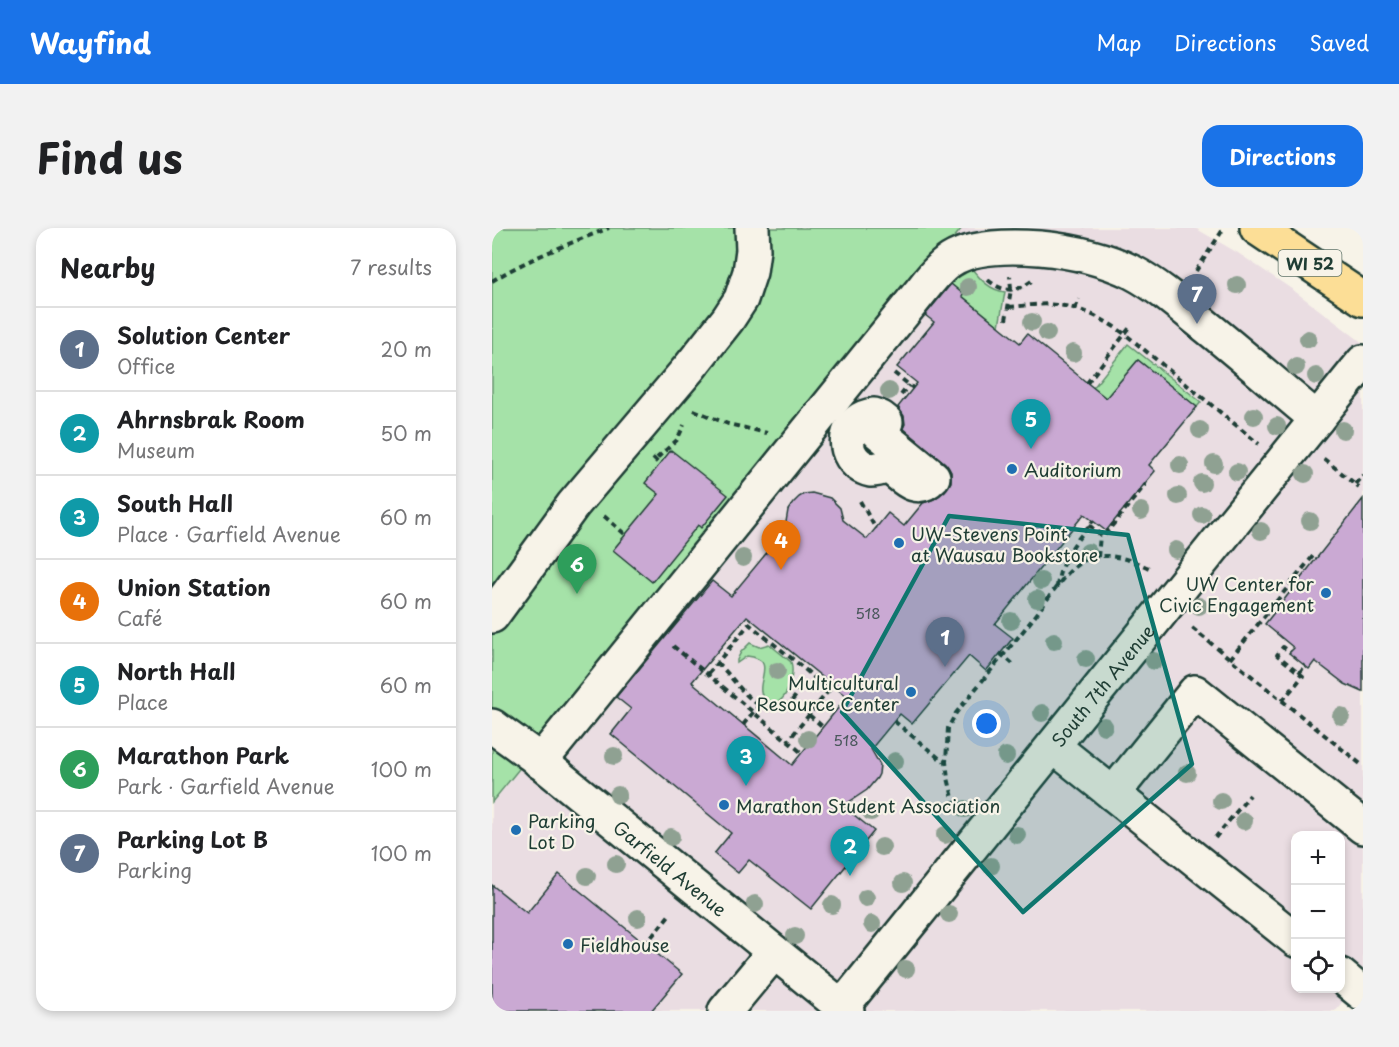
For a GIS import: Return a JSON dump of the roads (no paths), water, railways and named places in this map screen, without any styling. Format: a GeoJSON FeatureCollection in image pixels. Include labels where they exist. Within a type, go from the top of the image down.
{"type":"FeatureCollection","features":[{"type":"Feature","properties":{"kind":"main road","name":"WI 52"},"geometry":{"type":"LineString","coordinates":[[1257,228],[1363,299]]}},
{"type":"Feature","properties":{"kind":"street"},"geometry":{"type":"LineString","coordinates":[[492,616],[573,505],[716,336],[741,299],[753,260],[752,228]]}},
{"type":"Feature","properties":{"kind":"street"},"geometry":{"type":"LineString","coordinates":[[540,762],[940,269],[952,259],[977,251],[1007,247],[1047,249],[1108,262],[1136,274],[1189,312],[1317,419]]}},
{"type":"Feature","properties":{"kind":"street","name":"South 7th Avenue"},"geometry":{"type":"LineString","coordinates":[[844,1009],[1363,362]]}},
{"type":"Feature","properties":{"kind":"street"},"geometry":{"type":"LineString","coordinates":[[1113,794],[1195,692],[1363,827]]}},
{"type":"Feature","properties":{"kind":"street","name":"Garfield Avenue"},"geometry":{"type":"LineString","coordinates":[[492,726],[540,762],[844,1009]]}},
{"type":"Feature","properties":{"kind":"street"},"geometry":{"type":"LineString","coordinates":[[1053,746],[1295,939]]}},
{"type":"Feature","properties":{"kind":"street"},"geometry":{"type":"LineString","coordinates":[[725,1011],[774,952]]}},
{"type":"Feature","properties":{"kind":"street"},"geometry":{"type":"LineString","coordinates":[[1345,978],[1363,994]]}},
{"type":"Feature","properties":{"kind":"place","name":"Parking Lot B"},"geometry":{"type":"Point","coordinates":[1197,324]}},
{"type":"Feature","properties":{"kind":"place","name":"North Hall"},"geometry":{"type":"Point","coordinates":[1031,449]}},
{"type":"Feature","properties":{"kind":"place","name":"Auditorium"},"geometry":{"type":"Point","coordinates":[1012,469]}},
{"type":"Feature","properties":{"kind":"place","name":"UW-Stevens Point at Wausau Bookstore"},"geometry":{"type":"Point","coordinates":[899,543]}},
{"type":"Feature","properties":{"kind":"place","name":"Union Station"},"geometry":{"type":"Point","coordinates":[781,570]}},
{"type":"Feature","properties":{"kind":"place","name":"UW Center for Civic Engagement"},"geometry":{"type":"Point","coordinates":[1326,593]}},
{"type":"Feature","properties":{"kind":"place","name":"Marathon Park"},"geometry":{"type":"Point","coordinates":[577,594]}},
{"type":"Feature","properties":{"kind":"place","name":"Solution Center"},"geometry":{"type":"Point","coordinates":[945,667]}},
{"type":"Feature","properties":{"kind":"place","name":"Multicultural Resource Center"},"geometry":{"type":"Point","coordinates":[911,692]}},
{"type":"Feature","properties":{"kind":"place","name":"South Hall"},"geometry":{"type":"Point","coordinates":[746,786]}},
{"type":"Feature","properties":{"kind":"place","name":"Marathon Student Association"},"geometry":{"type":"Point","coordinates":[724,805]}},
{"type":"Feature","properties":{"kind":"place","name":"Parking Lot D"},"geometry":{"type":"Point","coordinates":[516,830]}},
{"type":"Feature","properties":{"kind":"place","name":"Ahrnsbrak Room"},"geometry":{"type":"Point","coordinates":[850,876]}},
{"type":"Feature","properties":{"kind":"place","name":"Fieldhouse"},"geometry":{"type":"Point","coordinates":[568,944]}}]}
